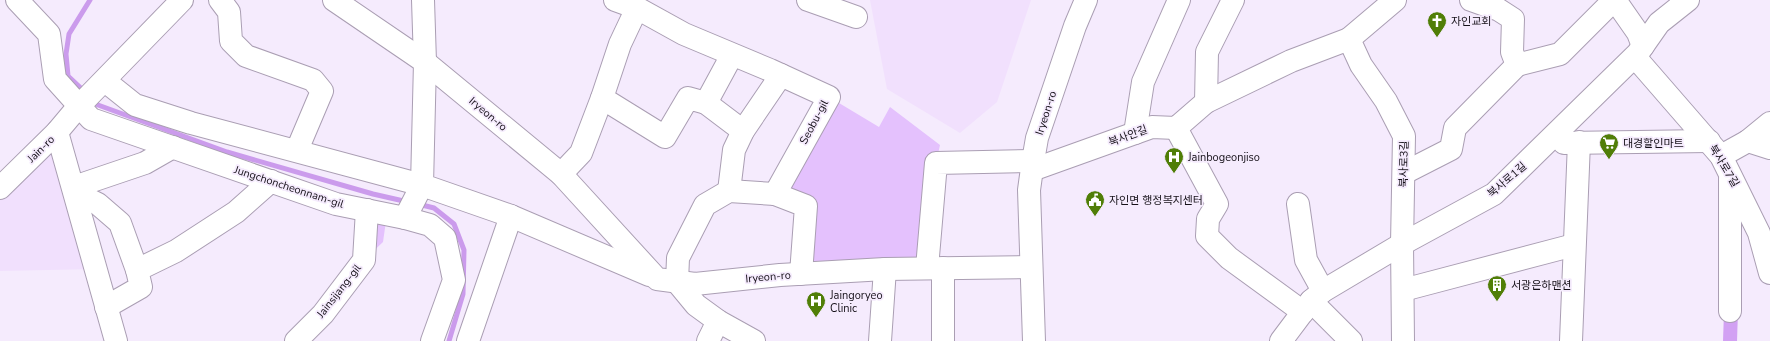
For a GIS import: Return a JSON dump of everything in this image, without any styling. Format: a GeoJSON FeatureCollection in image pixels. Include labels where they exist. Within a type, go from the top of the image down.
{"type":"FeatureCollection","features":[{"type":"Feature","properties":{"kind":"street","name":"Jungchoncheonnam-gil"},"geometry":{"type":"LineString","coordinates":[[17,0],[49,34],[55,79],[78,107],[91,119],[336,204],[405,218],[430,225],[445,238],[454,280],[432,341]]}},
{"type":"Feature","properties":{"kind":"street","name":"Jain-ro"},"geometry":{"type":"LineString","coordinates":[[0,188],[57,132],[78,107],[106,81],[182,0]]}},
{"type":"Feature","properties":{"kind":"street"},"geometry":{"type":"LineString","coordinates":[[220,0],[228,12],[231,41],[246,56],[313,80],[322,91],[297,150]]}},
{"type":"Feature","properties":{"kind":"street","name":"Iryeon-ro"},"geometry":{"type":"LineString","coordinates":[[334,0],[425,62],[561,174],[667,280],[696,284],[885,268],[1031,267],[1029,190],[1037,138],[1075,26],[1086,0]]}},
{"type":"Feature","properties":{"kind":"street"},"geometry":{"type":"LineString","coordinates":[[405,218],[422,185],[425,62],[423,0]]}},
{"type":"Feature","properties":{"kind":"street","name":"Seobu-gil"},"geometry":{"type":"LineString","coordinates":[[615,0],[647,7],[684,34],[829,97],[775,194]]}},
{"type":"Feature","properties":{"kind":"street"},"geometry":{"type":"LineString","coordinates":[[808,0],[856,17]]}},
{"type":"Feature","properties":{"kind":"street"},"geometry":{"type":"LineString","coordinates":[[1135,133],[1142,82],[1179,0]]}},
{"type":"Feature","properties":{"kind":"street"},"geometry":{"type":"LineString","coordinates":[[1206,102],[1207,52],[1233,0]]}},
{"type":"Feature","properties":{"kind":"street"},"geometry":{"type":"LineString","coordinates":[[1351,341],[1312,301],[1230,258],[1207,236],[1208,219],[1217,204],[1176,128],[1206,102],[1291,61],[1349,39],[1395,0]]}},
{"type":"Feature","properties":{"kind":"street"},"geometry":{"type":"LineString","coordinates":[[1471,0],[1499,10],[1516,10],[1512,52],[1517,65]]}},
{"type":"Feature","properties":{"kind":"street"},"geometry":{"type":"LineString","coordinates":[[1404,172],[1451,149],[1455,128],[1517,65],[1560,54],[1614,0]]}},
{"type":"Feature","properties":{"kind":"street","name":"북사로7길"},"geometry":{"type":"LineString","coordinates":[[1614,0],[1638,33],[1639,51],[1715,149],[1759,233],[1770,273]]}},
{"type":"Feature","properties":{"kind":"street","name":"북사로1길"},"geometry":{"type":"LineString","coordinates":[[1281,341],[1312,301],[1402,244],[1494,194],[1639,51],[1659,23],[1688,0]]}},
{"type":"Feature","properties":{"kind":"street"},"geometry":{"type":"LineString","coordinates":[[561,174],[581,153],[602,98],[620,44],[647,7]]}},
{"type":"Feature","properties":{"kind":"street","name":"북사로3길"},"geometry":{"type":"LineString","coordinates":[[1349,39],[1362,65],[1386,101],[1404,136],[1402,244],[1403,341]]}},
{"type":"Feature","properties":{"kind":"street"},"geometry":{"type":"LineString","coordinates":[[706,103],[732,55]]}},
{"type":"Feature","properties":{"kind":"street"},"geometry":{"type":"LineString","coordinates":[[729,191],[734,150],[744,131],[781,75]]}},
{"type":"Feature","properties":{"kind":"street"},"geometry":{"type":"LineString","coordinates":[[106,81],[135,105],[191,123],[297,150],[422,185],[511,216],[667,280],[696,305],[718,321],[754,341]]}},
{"type":"Feature","properties":{"kind":"street"},"geometry":{"type":"LineString","coordinates":[[602,98],[665,137],[688,98],[706,103],[744,131]]}},
{"type":"Feature","properties":{"kind":"street"},"geometry":{"type":"LineString","coordinates":[[1546,144],[1579,142],[1715,149],[1748,141],[1770,123]]}},
{"type":"Feature","properties":{"kind":"street","name":"북사안길"},"geometry":{"type":"LineString","coordinates":[[935,268],[936,163],[1032,165],[1152,127],[1176,128]]}},
{"type":"Feature","properties":{"kind":"street"},"geometry":{"type":"LineString","coordinates":[[57,132],[75,190],[116,341]]}},
{"type":"Feature","properties":{"kind":"street"},"geometry":{"type":"LineString","coordinates":[[1748,141],[1770,148]]}},
{"type":"Feature","properties":{"kind":"street"},"geometry":{"type":"LineString","coordinates":[[1571,341],[1579,142]]}},
{"type":"Feature","properties":{"kind":"street"},"geometry":{"type":"LineString","coordinates":[[75,190],[145,164],[172,147]]}},
{"type":"Feature","properties":{"kind":"street"},"geometry":{"type":"LineString","coordinates":[[1730,176],[1730,311]]}},
{"type":"Feature","properties":{"kind":"street"},"geometry":{"type":"LineString","coordinates":[[137,270],[176,251],[236,212],[271,181]]}},
{"type":"Feature","properties":{"kind":"street"},"geometry":{"type":"LineString","coordinates":[[75,190],[98,204],[120,223],[137,270],[141,286],[106,307]]}},
{"type":"Feature","properties":{"kind":"street"},"geometry":{"type":"LineString","coordinates":[[667,280],[705,205],[729,191],[775,194],[806,206],[801,274]]}},
{"type":"Feature","properties":{"kind":"street"},"geometry":{"type":"LineString","coordinates":[[1298,204],[1312,301]]}},
{"type":"Feature","properties":{"kind":"street","name":"Jainsijang-gil"},"geometry":{"type":"LineString","coordinates":[[296,341],[323,314],[364,260],[367,210]]}},
{"type":"Feature","properties":{"kind":"street"},"geometry":{"type":"LineString","coordinates":[[468,341],[511,216]]}},
{"type":"Feature","properties":{"kind":"street"},"geometry":{"type":"LineString","coordinates":[[1403,290],[1574,245]]}},
{"type":"Feature","properties":{"kind":"street"},"geometry":{"type":"LineString","coordinates":[[1031,267],[1034,341]]}},
{"type":"Feature","properties":{"kind":"street"},"geometry":{"type":"LineString","coordinates":[[880,341],[885,268]]}},
{"type":"Feature","properties":{"kind":"street"},"geometry":{"type":"LineString","coordinates":[[935,268],[943,341]]}},
{"type":"Feature","properties":{"kind":"street"},"geometry":{"type":"LineString","coordinates":[[708,341],[718,321]]}},
{"type":"Feature","properties":{"kind":"shaded area"},"geometry":{"type":"Polygon","coordinates":[[[870,0],[1031,0],[997,102],[960,133],[887,89],[870,0]]]}},
{"type":"Feature","properties":{"kind":"shaded area"},"geometry":{"type":"Polygon","coordinates":[[[829,97],[879,127],[890,107],[940,145],[936,163],[927,268],[801,274],[806,206],[775,194],[829,97]]]}},
{"type":"Feature","properties":{"kind":"shaded area"},"geometry":{"type":"Polygon","coordinates":[[[57,132],[96,269],[0,271],[0,187],[57,132]]]}},
{"type":"Feature","properties":{"kind":"shaded area"},"geometry":{"type":"Polygon","coordinates":[[[367,210],[387,214],[383,242],[364,260],[367,210]]]}},
{"type":"Feature","properties":{"kind":"shaded area"},"geometry":{"type":"Polygon","coordinates":[[[1738,311],[1737,341],[1723,341],[1724,312],[1738,311]]]}},
{"type":"Feature","properties":{"kind":"waterway"},"geometry":{"type":"LineString","coordinates":[[85,92],[68,76],[66,54],[69,34],[90,0]]}},
{"type":"Feature","properties":{"kind":"waterway"},"geometry":{"type":"LineString","coordinates":[[92,99],[98,105],[227,152],[373,194],[408,202]]}},
{"type":"Feature","properties":{"kind":"waterway"},"geometry":{"type":"LineString","coordinates":[[418,204],[434,208],[454,224],[464,250],[463,294],[449,341]]}},
{"type":"Feature","properties":{"kind":"place","name":"자인교회"},"geometry":{"type":"Point","coordinates":[1437,38]}},
{"type":"Feature","properties":{"kind":"place","name":"대경할인마트"},"geometry":{"type":"Point","coordinates":[1609,160]}},
{"type":"Feature","properties":{"kind":"place","name":"Jainbogeonjiso"},"geometry":{"type":"Point","coordinates":[1174,174]}},
{"type":"Feature","properties":{"kind":"place","name":"자인면 행정복지센터"},"geometry":{"type":"Point","coordinates":[1095,217]}},
{"type":"Feature","properties":{"kind":"place","name":"서광은하맨션"},"geometry":{"type":"Point","coordinates":[1497,302]}},
{"type":"Feature","properties":{"kind":"place","name":"Jaingoryeo Clinic"},"geometry":{"type":"Point","coordinates":[816,318]}}]}
